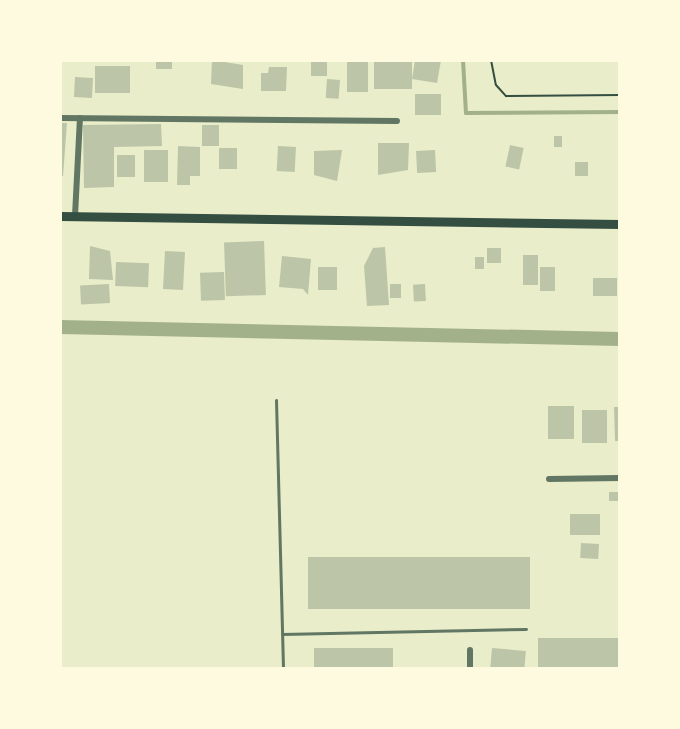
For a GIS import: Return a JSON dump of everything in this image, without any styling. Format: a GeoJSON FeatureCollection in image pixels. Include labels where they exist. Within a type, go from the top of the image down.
{"type":"FeatureCollection","features":[{"type":"Feature","properties":{"kind":"main road"},"geometry":{"type":"LineString","coordinates":[[60,216],[620,224]]}},
{"type":"Feature","properties":{"kind":"street"},"geometry":{"type":"LineString","coordinates":[[60,118],[397,121]]}},
{"type":"Feature","properties":{"kind":"street"},"geometry":{"type":"LineString","coordinates":[[75,216],[80,118]]}},
{"type":"Feature","properties":{"kind":"street"},"geometry":{"type":"LineString","coordinates":[[549,479],[620,478]]}},
{"type":"Feature","properties":{"kind":"street"},"geometry":{"type":"LineString","coordinates":[[470,650],[470,669]]}},
{"type":"Feature","properties":{"kind":"lane"},"geometry":{"type":"LineString","coordinates":[[276,400],[283,669]]}},
{"type":"Feature","properties":{"kind":"lane"},"geometry":{"type":"LineString","coordinates":[[282,634],[526,629]]}},
{"type":"Feature","properties":{"kind":"path"},"geometry":{"type":"LineString","coordinates":[[491,60],[496,85],[506,96],[620,95]]}},
{"type":"Feature","properties":{"kind":"building"},"geometry":{"type":"Polygon","coordinates":[[[156,60],[172,60],[172,69],[156,69],[156,60]]]}},
{"type":"Feature","properties":{"kind":"building"},"geometry":{"type":"Polygon","coordinates":[[[212,60],[243,65],[243,89],[211,84],[212,60]]]}},
{"type":"Feature","properties":{"kind":"building"},"geometry":{"type":"Polygon","coordinates":[[[311,60],[327,60],[327,76],[311,76],[311,60]]]}},
{"type":"Feature","properties":{"kind":"building"},"geometry":{"type":"Polygon","coordinates":[[[374,60],[412,60],[412,89],[374,89],[374,60]]]}},
{"type":"Feature","properties":{"kind":"building"},"geometry":{"type":"Polygon","coordinates":[[[415,60],[441,60],[437,83],[412,79],[415,60]]]}},
{"type":"Feature","properties":{"kind":"building"},"geometry":{"type":"Polygon","coordinates":[[[347,61],[368,61],[368,92],[347,92],[347,61]]]}},
{"type":"Feature","properties":{"kind":"building"},"geometry":{"type":"Polygon","coordinates":[[[95,66],[130,66],[130,93],[95,93],[95,66]]]}},
{"type":"Feature","properties":{"kind":"building"},"geometry":{"type":"Polygon","coordinates":[[[269,67],[287,67],[286,91],[261,91],[261,73],[268,73],[269,67]]]}},
{"type":"Feature","properties":{"kind":"building"},"geometry":{"type":"Polygon","coordinates":[[[75,77],[93,78],[92,98],[74,97],[75,77]]]}},
{"type":"Feature","properties":{"kind":"building"},"geometry":{"type":"Polygon","coordinates":[[[327,79],[340,80],[339,99],[326,98],[327,79]]]}},
{"type":"Feature","properties":{"kind":"building"},"geometry":{"type":"Polygon","coordinates":[[[415,94],[441,94],[441,115],[415,115],[415,94]]]}},
{"type":"Feature","properties":{"kind":"building"},"geometry":{"type":"Polygon","coordinates":[[[60,123],[67,123],[63,176],[60,176],[60,123]]]}},
{"type":"Feature","properties":{"kind":"building"},"geometry":{"type":"Polygon","coordinates":[[[161,124],[162,146],[114,147],[114,187],[84,188],[83,125],[161,124]]]}},
{"type":"Feature","properties":{"kind":"building"},"geometry":{"type":"Polygon","coordinates":[[[202,125],[219,125],[219,146],[202,146],[202,125]]]}},
{"type":"Feature","properties":{"kind":"building"},"geometry":{"type":"Polygon","coordinates":[[[554,136],[562,136],[562,147],[554,147],[554,136]]]}},
{"type":"Feature","properties":{"kind":"building"},"geometry":{"type":"Polygon","coordinates":[[[378,143],[409,143],[408,170],[378,175],[378,143]]]}},
{"type":"Feature","properties":{"kind":"building"},"geometry":{"type":"Polygon","coordinates":[[[510,145],[524,148],[519,169],[505,167],[510,145]]]}},
{"type":"Feature","properties":{"kind":"building"},"geometry":{"type":"Polygon","coordinates":[[[178,146],[200,147],[200,176],[190,176],[190,185],[177,185],[178,146]]]}},
{"type":"Feature","properties":{"kind":"building"},"geometry":{"type":"Polygon","coordinates":[[[278,146],[296,147],[295,172],[277,171],[278,146]]]}},
{"type":"Feature","properties":{"kind":"building"},"geometry":{"type":"Polygon","coordinates":[[[219,148],[237,148],[237,169],[219,169],[219,148]]]}},
{"type":"Feature","properties":{"kind":"building"},"geometry":{"type":"Polygon","coordinates":[[[144,150],[168,150],[168,182],[144,182],[144,150]]]}},
{"type":"Feature","properties":{"kind":"building"},"geometry":{"type":"Polygon","coordinates":[[[342,150],[337,181],[314,175],[314,151],[342,150]]]}},
{"type":"Feature","properties":{"kind":"building"},"geometry":{"type":"Polygon","coordinates":[[[435,150],[436,172],[417,173],[416,151],[435,150]]]}},
{"type":"Feature","properties":{"kind":"building"},"geometry":{"type":"Polygon","coordinates":[[[117,155],[135,155],[135,177],[117,177],[117,155]]]}},
{"type":"Feature","properties":{"kind":"building"},"geometry":{"type":"Polygon","coordinates":[[[575,162],[588,162],[588,176],[575,176],[575,162]]]}},
{"type":"Feature","properties":{"kind":"building"},"geometry":{"type":"Polygon","coordinates":[[[264,241],[266,295],[226,296],[224,242],[264,241]]]}},
{"type":"Feature","properties":{"kind":"building"},"geometry":{"type":"Polygon","coordinates":[[[90,246],[110,251],[113,280],[89,279],[90,246]]]}},
{"type":"Feature","properties":{"kind":"building"},"geometry":{"type":"Polygon","coordinates":[[[385,247],[389,305],[367,306],[364,266],[373,248],[385,247]]]}},
{"type":"Feature","properties":{"kind":"building"},"geometry":{"type":"Polygon","coordinates":[[[487,248],[501,248],[501,263],[487,263],[487,248]]]}},
{"type":"Feature","properties":{"kind":"building"},"geometry":{"type":"Polygon","coordinates":[[[165,251],[185,252],[183,290],[163,289],[165,251]]]}},
{"type":"Feature","properties":{"kind":"building"},"geometry":{"type":"Polygon","coordinates":[[[523,255],[538,255],[538,285],[523,285],[523,255]]]}},
{"type":"Feature","properties":{"kind":"building"},"geometry":{"type":"Polygon","coordinates":[[[282,256],[311,259],[308,295],[303,289],[279,287],[282,256]]]}},
{"type":"Feature","properties":{"kind":"building"},"geometry":{"type":"Polygon","coordinates":[[[475,257],[484,257],[484,269],[475,269],[475,257]]]}},
{"type":"Feature","properties":{"kind":"building"},"geometry":{"type":"Polygon","coordinates":[[[116,262],[149,263],[148,287],[115,286],[116,262]]]}},
{"type":"Feature","properties":{"kind":"building"},"geometry":{"type":"Polygon","coordinates":[[[318,267],[337,267],[337,290],[318,290],[318,267]]]}},
{"type":"Feature","properties":{"kind":"building"},"geometry":{"type":"Polygon","coordinates":[[[540,267],[555,267],[555,291],[540,291],[540,267]]]}},
{"type":"Feature","properties":{"kind":"building"},"geometry":{"type":"Polygon","coordinates":[[[224,272],[225,300],[201,301],[200,273],[224,272]]]}},
{"type":"Feature","properties":{"kind":"building"},"geometry":{"type":"Polygon","coordinates":[[[593,278],[617,278],[617,296],[593,296],[593,278]]]}},
{"type":"Feature","properties":{"kind":"building"},"geometry":{"type":"Polygon","coordinates":[[[109,284],[110,303],[81,304],[80,286],[109,284]]]}},
{"type":"Feature","properties":{"kind":"building"},"geometry":{"type":"Polygon","coordinates":[[[390,284],[401,284],[401,298],[390,298],[390,284]]]}},
{"type":"Feature","properties":{"kind":"building"},"geometry":{"type":"Polygon","coordinates":[[[425,284],[426,301],[414,302],[413,285],[425,284]]]}},
{"type":"Feature","properties":{"kind":"building"},"geometry":{"type":"Polygon","coordinates":[[[548,406],[574,406],[574,439],[548,439],[548,406]]]}},
{"type":"Feature","properties":{"kind":"building"},"geometry":{"type":"Polygon","coordinates":[[[614,407],[620,407],[620,441],[615,441],[614,407]]]}},
{"type":"Feature","properties":{"kind":"building"},"geometry":{"type":"Polygon","coordinates":[[[582,410],[607,410],[607,443],[582,443],[582,410]]]}},
{"type":"Feature","properties":{"kind":"building"},"geometry":{"type":"Polygon","coordinates":[[[609,492],[620,492],[620,508],[618,501],[609,501],[609,492]]]}},
{"type":"Feature","properties":{"kind":"building"},"geometry":{"type":"Polygon","coordinates":[[[570,514],[600,514],[600,535],[570,535],[570,514]]]}},
{"type":"Feature","properties":{"kind":"building"},"geometry":{"type":"Polygon","coordinates":[[[581,543],[599,544],[598,559],[580,558],[581,543]]]}},
{"type":"Feature","properties":{"kind":"building"},"geometry":{"type":"Polygon","coordinates":[[[308,557],[530,557],[530,609],[308,609],[308,557]]]}},
{"type":"Feature","properties":{"kind":"building"},"geometry":{"type":"Polygon","coordinates":[[[538,638],[620,638],[620,669],[538,669],[538,638]]]}},
{"type":"Feature","properties":{"kind":"building"},"geometry":{"type":"Polygon","coordinates":[[[314,648],[393,648],[393,669],[314,669],[314,648]]]}},
{"type":"Feature","properties":{"kind":"building"},"geometry":{"type":"Polygon","coordinates":[[[492,648],[526,651],[524,669],[490,667],[492,648]]]}},
{"type":"Feature","properties":{"kind":"waterway"},"geometry":{"type":"LineString","coordinates":[[463,60],[466,113],[620,112]]}},
{"type":"Feature","properties":{"kind":"waterway"},"geometry":{"type":"LineString","coordinates":[[60,327],[620,339]]}}]}
